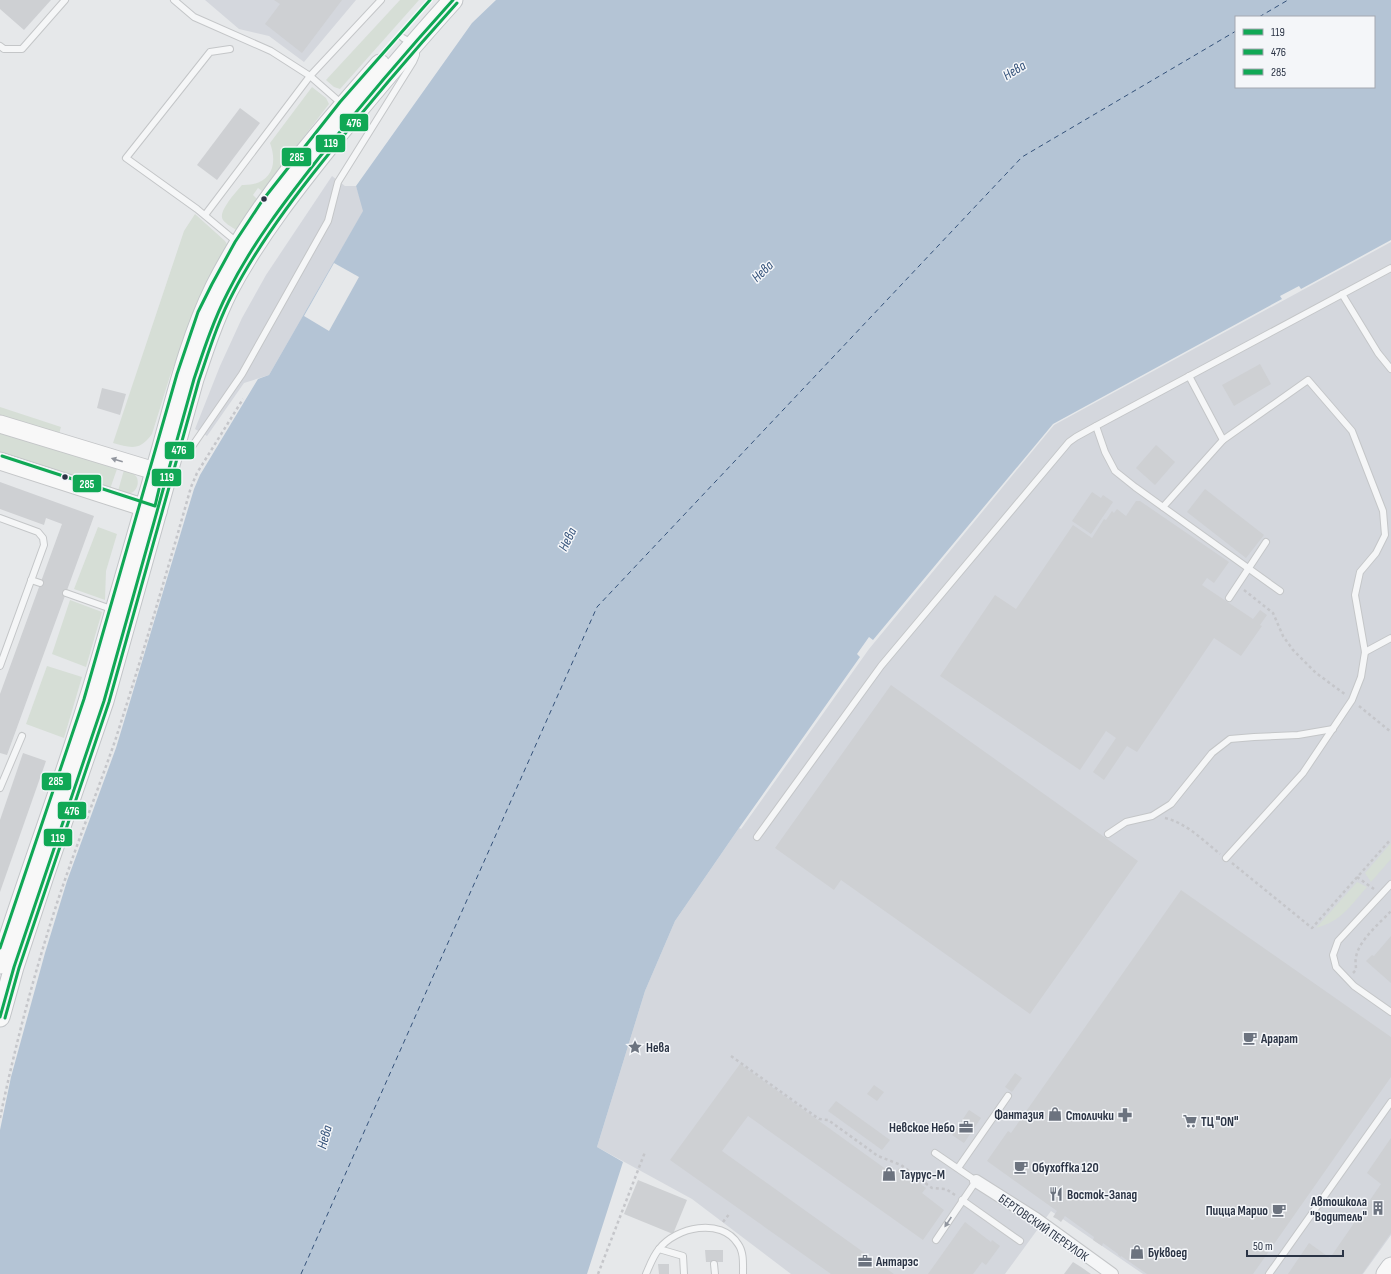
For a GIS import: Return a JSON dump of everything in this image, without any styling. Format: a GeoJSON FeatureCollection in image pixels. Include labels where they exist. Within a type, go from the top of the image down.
{"type":"FeatureCollection","features":[{"type":"Feature","properties":{"kind":"main road"},"geometry":{"type":"LineString","coordinates":[[161,473],[174,454],[204,348],[228,291],[251,251],[291,194],[408,41],[437,0]]}},
{"type":"Feature","properties":{"kind":"main road"},"geometry":{"type":"LineString","coordinates":[[0,1017],[14,967],[104,701],[161,473],[182,375],[203,314],[216,286],[239,244],[266,204],[344,105],[408,41],[453,0]]}},
{"type":"Feature","properties":{"kind":"main road"},"geometry":{"type":"LineString","coordinates":[[0,424],[161,473]]}},
{"type":"Feature","properties":{"kind":"main road"},"geometry":{"type":"LineString","coordinates":[[0,461],[151,510]]}},
{"type":"Feature","properties":{"kind":"main road"},"geometry":{"type":"LineString","coordinates":[[0,964],[5,928],[89,701],[115,610],[151,510]]}},
{"type":"Feature","properties":{"kind":"main road"},"geometry":{"type":"LineString","coordinates":[[1386,1274],[1391,1267]]}},
{"type":"Feature","properties":{"kind":"street","name":"БЕРТОВСКИЙ ПЕРЕУЛОК"},"geometry":{"type":"LineString","coordinates":[[976,1181],[1036,1219],[1112,1274]]}},
{"type":"Feature","properties":{"kind":"lane"},"geometry":{"type":"LineString","coordinates":[[0,46],[4,49],[22,49],[64,0]]}},
{"type":"Feature","properties":{"kind":"lane"},"geometry":{"type":"LineString","coordinates":[[174,0],[194,17],[271,51],[310,76],[344,105]]}},
{"type":"Feature","properties":{"kind":"lane"},"geometry":{"type":"LineString","coordinates":[[205,215],[310,76],[381,0]]}},
{"type":"Feature","properties":{"kind":"lane"},"geometry":{"type":"LineString","coordinates":[[174,454],[186,454],[242,374],[328,221],[338,182],[413,62],[416,55],[416,48],[408,41]]}},
{"type":"Feature","properties":{"kind":"lane"},"geometry":{"type":"LineString","coordinates":[[230,49],[210,52],[126,158],[205,215],[239,244]]}},
{"type":"Feature","properties":{"kind":"lane"},"geometry":{"type":"LineString","coordinates":[[758,837],[881,666],[1069,442],[1096,426],[1391,268]]}},
{"type":"Feature","properties":{"kind":"lane"},"geometry":{"type":"LineString","coordinates":[[1342,294],[1378,353],[1391,369]]}},
{"type":"Feature","properties":{"kind":"lane"},"geometry":{"type":"LineString","coordinates":[[1189,376],[1223,440]]}},
{"type":"Feature","properties":{"kind":"lane"},"geometry":{"type":"LineString","coordinates":[[1163,507],[1223,440],[1308,380],[1352,431],[1383,511],[1388,536],[1360,572],[1355,595],[1365,652],[1361,677],[1352,700],[1303,773],[1226,858]]}},
{"type":"Feature","properties":{"kind":"lane"},"geometry":{"type":"LineString","coordinates":[[1096,426],[1105,452],[1115,471],[1280,591]]}},
{"type":"Feature","properties":{"kind":"lane"},"geometry":{"type":"LineString","coordinates":[[0,518],[38,532],[43,538],[44,545],[0,666]]}},
{"type":"Feature","properties":{"kind":"lane"},"geometry":{"type":"LineString","coordinates":[[1228,598],[1266,542]]}},
{"type":"Feature","properties":{"kind":"lane"},"geometry":{"type":"LineString","coordinates":[[31,580],[40,583]]}},
{"type":"Feature","properties":{"kind":"lane"},"geometry":{"type":"LineString","coordinates":[[66,593],[115,610]]}},
{"type":"Feature","properties":{"kind":"lane"},"geometry":{"type":"LineString","coordinates":[[1365,652],[1391,638]]}},
{"type":"Feature","properties":{"kind":"lane"},"geometry":{"type":"LineString","coordinates":[[1108,834],[1126,822],[1152,816],[1171,804],[1212,753],[1230,739],[1298,735],[1332,729]]}},
{"type":"Feature","properties":{"kind":"lane"},"geometry":{"type":"LineString","coordinates":[[0,788],[22,736]]}},
{"type":"Feature","properties":{"kind":"lane"},"geometry":{"type":"LineString","coordinates":[[1391,884],[1338,942],[1333,955],[1336,967],[1354,986],[1391,1012]]}},
{"type":"Feature","properties":{"kind":"lane"},"geometry":{"type":"LineString","coordinates":[[958,1168],[1008,1096]]}},
{"type":"Feature","properties":{"kind":"lane"},"geometry":{"type":"LineString","coordinates":[[1269,1274],[1391,1102]]}},
{"type":"Feature","properties":{"kind":"lane"},"geometry":{"type":"LineString","coordinates":[[935,1153],[976,1181],[936,1240]]}},
{"type":"Feature","properties":{"kind":"lane"},"geometry":{"type":"LineString","coordinates":[[962,1200],[1020,1241]]}},
{"type":"Feature","properties":{"kind":"lane"},"geometry":{"type":"LineString","coordinates":[[646,1274],[659,1248],[669,1240],[693,1229],[718,1229],[732,1235],[739,1245],[743,1258],[743,1274]]}},
{"type":"Feature","properties":{"kind":"lane"},"geometry":{"type":"LineString","coordinates":[[659,1248],[682,1256],[684,1274]]}},
{"type":"Feature","properties":{"kind":"lane"},"geometry":{"type":"LineString","coordinates":[[714,1264],[715,1274]]}},
{"type":"Feature","properties":{"kind":"path"},"geometry":{"type":"LineString","coordinates":[[0,1118],[8,1077],[40,956],[129,697],[191,487],[197,473],[243,399]]}},
{"type":"Feature","properties":{"kind":"path"},"geometry":{"type":"LineString","coordinates":[[1237,585],[1273,613],[1283,636],[1293,650],[1316,673],[1391,732]]}},
{"type":"Feature","properties":{"kind":"path"},"geometry":{"type":"LineString","coordinates":[[1152,816],[1175,820],[1184,825],[1312,928],[1391,839]]}},
{"type":"Feature","properties":{"kind":"path"},"geometry":{"type":"LineString","coordinates":[[1347,979],[1356,970],[1356,958],[1363,942],[1391,910]]}},
{"type":"Feature","properties":{"kind":"path"},"geometry":{"type":"LineString","coordinates":[[731,1056],[820,1119],[828,1120],[878,1156],[901,1165],[932,1188],[946,1189],[962,1200]]}},
{"type":"Feature","properties":{"kind":"path"},"geometry":{"type":"LineString","coordinates":[[0,1097],[4,1098]]}},
{"type":"Feature","properties":{"kind":"path"},"geometry":{"type":"LineString","coordinates":[[598,1274],[645,1152]]}},
{"type":"Feature","properties":{"kind":"shaded area"},"geometry":{"type":"Polygon","coordinates":[[[205,0],[356,0],[304,62],[269,36],[239,29],[205,0]]]}},
{"type":"Feature","properties":{"kind":"shaded area"},"geometry":{"type":"Polygon","coordinates":[[[400,0],[419,0],[340,89],[334,87],[326,80],[400,0]]]}},
{"type":"Feature","properties":{"kind":"shaded area"},"geometry":{"type":"Polygon","coordinates":[[[312,87],[326,98],[329,104],[262,191],[258,188],[253,195],[257,199],[236,230],[223,220],[222,216],[225,207],[242,185],[259,182],[270,173],[273,160],[270,143],[312,87]]]}},
{"type":"Feature","properties":{"kind":"shaded area"},"geometry":{"type":"Polygon","coordinates":[[[332,176],[345,186],[356,186],[364,210],[269,375],[244,383],[207,436],[195,429],[220,366],[242,318],[266,275],[332,176]]]}},
{"type":"Feature","properties":{"kind":"shaded area"},"geometry":{"type":"Polygon","coordinates":[[[195,214],[225,241],[228,246],[194,313],[170,376],[152,434],[143,443],[135,447],[113,443],[184,231],[195,214]]]}},
{"type":"Feature","properties":{"kind":"shaded area"},"geometry":{"type":"Polygon","coordinates":[[[1391,242],[1391,1235],[1363,1274],[1143,1274],[1051,1211],[1005,1274],[791,1274],[692,1199],[597,1147],[645,991],[675,921],[739,828],[741,829],[869,649],[1054,425],[1391,242]]]}},
{"type":"Feature","properties":{"kind":"shaded area"},"geometry":{"type":"Polygon","coordinates":[[[0,407],[61,427],[59,434],[0,415],[0,407]]]}},
{"type":"Feature","properties":{"kind":"shaded area"},"geometry":{"type":"Polygon","coordinates":[[[0,432],[117,469],[110,489],[0,454],[0,432]]]}},
{"type":"Feature","properties":{"kind":"shaded area"},"geometry":{"type":"Polygon","coordinates":[[[124,470],[133,474],[137,478],[138,483],[136,488],[131,493],[118,491],[124,470]]]}},
{"type":"Feature","properties":{"kind":"shaded area"},"geometry":{"type":"Polygon","coordinates":[[[98,527],[117,534],[106,571],[105,600],[74,589],[98,527]]]}},
{"type":"Feature","properties":{"kind":"shaded area"},"geometry":{"type":"Polygon","coordinates":[[[70,600],[102,612],[86,667],[52,654],[70,600]]]}},
{"type":"Feature","properties":{"kind":"shaded area"},"geometry":{"type":"Polygon","coordinates":[[[47,666],[82,677],[64,738],[26,724],[47,666]]]}},
{"type":"Feature","properties":{"kind":"shaded area"},"geometry":{"type":"Polygon","coordinates":[[[1391,843],[1391,859],[1371,882],[1365,873],[1391,843]]]}},
{"type":"Feature","properties":{"kind":"shaded area"},"geometry":{"type":"Polygon","coordinates":[[[1357,882],[1367,887],[1339,917],[1316,928],[1357,882]]]}},
{"type":"Feature","properties":{"kind":"water","name":"Нева"},"geometry":{"type":"Polygon","coordinates":[[[496,0],[1391,0],[1391,240],[1301,289],[1299,286],[1280,296],[1282,299],[1053,424],[873,640],[869,637],[857,654],[860,657],[675,921],[645,991],[597,1147],[623,1162],[587,1274],[0,1274],[0,1130],[11,1077],[45,953],[67,881],[116,748],[194,489],[200,475],[258,379],[269,375],[363,211],[356,186],[472,23],[496,0]]]}},
{"type":"Feature","properties":{"kind":"pier"},"geometry":{"type":"Polygon","coordinates":[[[334,263],[359,277],[329,331],[304,316],[334,263]]]}},
{"type":"Feature","properties":{"kind":"building"},"geometry":{"type":"Polygon","coordinates":[[[0,0],[51,0],[24,30],[0,9],[0,0]]]}},
{"type":"Feature","properties":{"kind":"building"},"geometry":{"type":"Polygon","coordinates":[[[274,0],[342,0],[302,53],[265,24],[280,4],[274,0]]]}},
{"type":"Feature","properties":{"kind":"building"},"geometry":{"type":"Polygon","coordinates":[[[240,108],[260,123],[217,180],[197,165],[240,108]]]}},
{"type":"Feature","properties":{"kind":"building"},"geometry":{"type":"Polygon","coordinates":[[[1260,364],[1271,384],[1234,406],[1222,385],[1260,364]]]}},
{"type":"Feature","properties":{"kind":"building"},"geometry":{"type":"Polygon","coordinates":[[[102,388],[126,394],[120,415],[97,408],[102,388]]]}},
{"type":"Feature","properties":{"kind":"building"},"geometry":{"type":"Polygon","coordinates":[[[1156,445],[1175,462],[1155,485],[1136,468],[1156,445]]]}},
{"type":"Feature","properties":{"kind":"building"},"geometry":{"type":"Polygon","coordinates":[[[0,482],[94,516],[7,755],[0,753],[0,694],[62,524],[46,518],[44,525],[0,509],[0,482]]]}},
{"type":"Feature","properties":{"kind":"building"},"geometry":{"type":"Polygon","coordinates":[[[1205,489],[1264,535],[1246,558],[1187,512],[1205,489]]]}},
{"type":"Feature","properties":{"kind":"building"},"geometry":{"type":"Polygon","coordinates":[[[1092,492],[1101,498],[1103,495],[1113,502],[1091,534],[1072,521],[1092,492]]]}},
{"type":"Feature","properties":{"kind":"building"},"geometry":{"type":"Polygon","coordinates":[[[1136,501],[1140,501],[1229,562],[1214,583],[1207,578],[1202,585],[1253,619],[1260,610],[1267,615],[1260,625],[1262,626],[1241,656],[1214,638],[1137,752],[1127,746],[1104,780],[1093,772],[1116,738],[1106,731],[1080,770],[940,676],[995,595],[1016,609],[1073,525],[1092,538],[1104,519],[1106,520],[1112,511],[1114,513],[1117,509],[1126,516],[1136,501]]]}},
{"type":"Feature","properties":{"kind":"building"},"geometry":{"type":"Polygon","coordinates":[[[891,685],[1138,861],[1030,1014],[841,880],[834,890],[775,848],[891,685]]]}},
{"type":"Feature","properties":{"kind":"building"},"geometry":{"type":"Polygon","coordinates":[[[23,753],[46,761],[0,892],[0,820],[23,753]]]}},
{"type":"Feature","properties":{"kind":"building"},"geometry":{"type":"Polygon","coordinates":[[[1181,890],[1391,1037],[1391,1077],[1253,1274],[1147,1274],[1103,1243],[1102,1246],[1093,1240],[1094,1237],[1065,1216],[1061,1222],[1053,1217],[1057,1211],[987,1161],[1008,1131],[1011,1133],[1181,890]]]}},
{"type":"Feature","properties":{"kind":"building"},"geometry":{"type":"Polygon","coordinates":[[[1391,936],[1391,983],[1366,961],[1372,955],[1374,956],[1391,936]]]}},
{"type":"Feature","properties":{"kind":"building"},"geometry":{"type":"Polygon","coordinates":[[[740,1064],[894,1175],[899,1168],[926,1188],[922,1193],[944,1210],[923,1240],[748,1116],[722,1151],[894,1274],[831,1274],[670,1160],[740,1064]]]}},
{"type":"Feature","properties":{"kind":"building"},"geometry":{"type":"Polygon","coordinates":[[[1015,1073],[1022,1078],[1012,1092],[1005,1087],[1015,1073]]]}},
{"type":"Feature","properties":{"kind":"building"},"geometry":{"type":"Polygon","coordinates":[[[874,1085],[884,1092],[877,1101],[867,1094],[874,1085]]]}},
{"type":"Feature","properties":{"kind":"building"},"geometry":{"type":"Polygon","coordinates":[[[836,1101],[890,1140],[882,1150],[828,1111],[836,1101]]]}},
{"type":"Feature","properties":{"kind":"building","name":"Невское Небо"},"geometry":{"type":"Polygon","coordinates":[[[969,1110],[981,1118],[964,1143],[952,1135],[969,1110]]]}},
{"type":"Feature","properties":{"kind":"building","name":"Автошкола \"Водитель\""},"geometry":{"type":"Polygon","coordinates":[[[1391,1138],[1391,1233],[1362,1274],[1288,1274],[1309,1243],[1330,1258],[1381,1184],[1367,1173],[1391,1138]]]}},
{"type":"Feature","properties":{"kind":"building"},"geometry":{"type":"Polygon","coordinates":[[[638,1180],[687,1200],[673,1234],[624,1214],[638,1180]]]}},
{"type":"Feature","properties":{"kind":"building"},"geometry":{"type":"Polygon","coordinates":[[[965,1222],[991,1242],[992,1240],[1000,1246],[986,1265],[982,1262],[973,1274],[928,1274],[965,1222]]]}},
{"type":"Feature","properties":{"kind":"building"},"geometry":{"type":"Polygon","coordinates":[[[705,1250],[723,1250],[723,1262],[706,1262],[705,1250]]]}},
{"type":"Feature","properties":{"kind":"building"},"geometry":{"type":"Polygon","coordinates":[[[1073,1262],[1081,1267],[1091,1274],[1064,1274],[1073,1262]]]}},
{"type":"Feature","properties":{"kind":"building"},"geometry":{"type":"Polygon","coordinates":[[[658,1264],[669,1264],[669,1274],[659,1274],[658,1264]]]}},
{"type":"Feature","properties":{"kind":"ferry route"},"geometry":{"type":"LineString","coordinates":[[1261,16],[1288,0]]}},
{"type":"Feature","properties":{"kind":"ferry route"},"geometry":{"type":"LineString","coordinates":[[301,1274],[597,607],[1022,157],[1235,32]]}},
{"type":"Feature","properties":{"kind":"transit line","name":"285"},"geometry":{"type":"LineString","coordinates":[[0,948],[84,699],[177,374],[198,312],[235,242],[262,201],[340,102],[430,0]]}},
{"type":"Feature","properties":{"kind":"transit line","name":"119"},"geometry":{"type":"LineString","coordinates":[[0,1017],[14,967],[104,701],[194,379],[205,345],[218,313],[237,274],[258,240],[293,191],[367,99],[453,0]]}},
{"type":"Feature","properties":{"kind":"transit line","name":"476"},"geometry":{"type":"LineString","coordinates":[[5,1018],[19,968],[109,702],[199,380],[223,314],[253,258],[275,224],[299,192],[372,101],[457,3]]}},
{"type":"Feature","properties":{"kind":"transit line","name":"285"},"geometry":{"type":"LineString","coordinates":[[2,456],[155,506],[159,489]]}},
{"type":"Feature","properties":{"kind":"place","name":"Арарат"},"geometry":{"type":"Point","coordinates":[1250,1038]}},
{"type":"Feature","properties":{"kind":"place","name":"Нева"},"geometry":{"type":"Point","coordinates":[635,1047]}},
{"type":"Feature","properties":{"kind":"place","name":"Фантазия"},"geometry":{"type":"Point","coordinates":[1055,1114]}},
{"type":"Feature","properties":{"kind":"place","name":"Столички"},"geometry":{"type":"Point","coordinates":[1125,1115]}},
{"type":"Feature","properties":{"kind":"place","name":"ТЦ \"ON\""},"geometry":{"type":"Point","coordinates":[1190,1121]}},
{"type":"Feature","properties":{"kind":"place","name":"Невское Небо"},"geometry":{"type":"Point","coordinates":[966,1127]}},
{"type":"Feature","properties":{"kind":"place","name":"Обухоffка 120"},"geometry":{"type":"Point","coordinates":[1021,1167]}},
{"type":"Feature","properties":{"kind":"place","name":"Таурус-М"},"geometry":{"type":"Point","coordinates":[889,1174]}},
{"type":"Feature","properties":{"kind":"place","name":"Восток-Запад"},"geometry":{"type":"Point","coordinates":[1056,1194]}},
{"type":"Feature","properties":{"kind":"place","name":"Автошкола \"Водитель\""},"geometry":{"type":"Point","coordinates":[1378,1208]}},
{"type":"Feature","properties":{"kind":"place","name":"Пицца Марио"},"geometry":{"type":"Point","coordinates":[1279,1210]}},
{"type":"Feature","properties":{"kind":"place","name":"Буквоед"},"geometry":{"type":"Point","coordinates":[1137,1252]}},
{"type":"Feature","properties":{"kind":"place","name":"Антарэс"},"geometry":{"type":"Point","coordinates":[865,1261]}}]}
